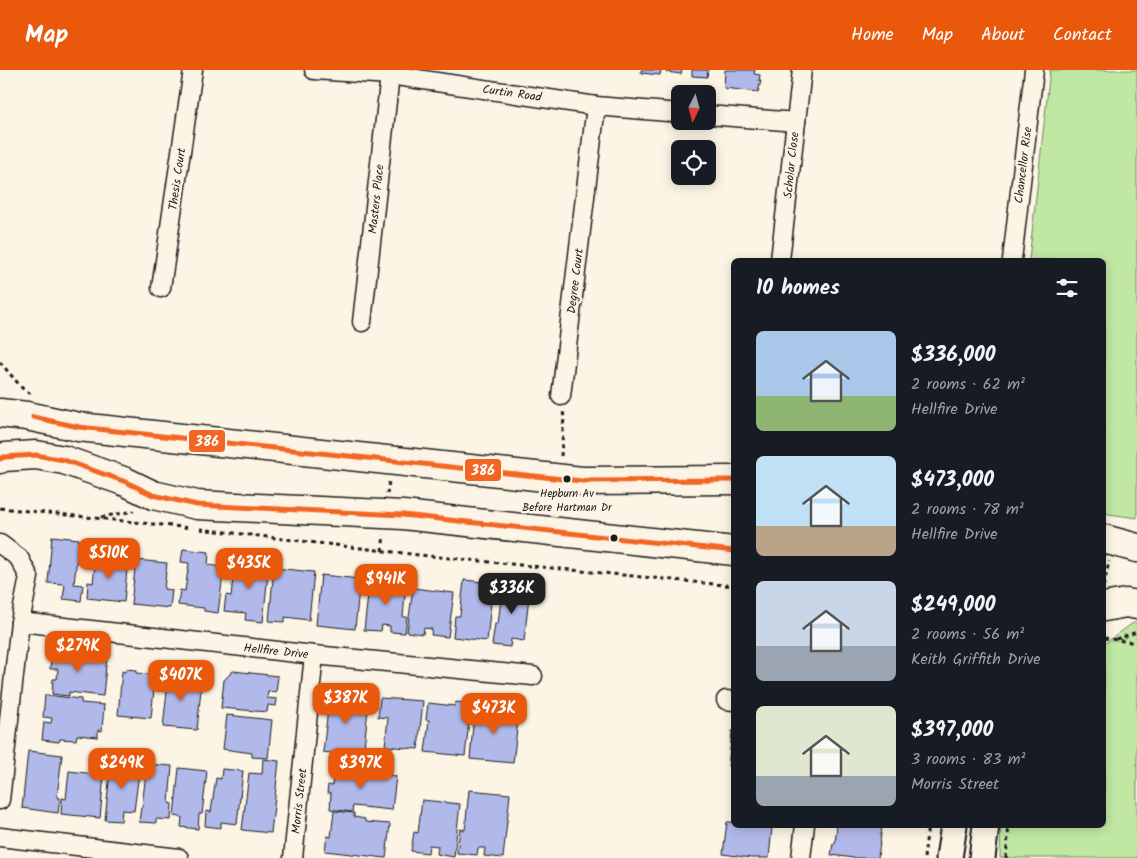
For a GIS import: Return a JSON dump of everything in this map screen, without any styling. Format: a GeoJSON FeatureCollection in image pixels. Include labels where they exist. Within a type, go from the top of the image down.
{"type":"FeatureCollection","features":[{"type":"Feature","properties":{"kind":"main road"},"geometry":{"type":"LineString","coordinates":[[0,413],[88,428],[582,481],[731,480]]}},
{"type":"Feature","properties":{"kind":"main road"},"geometry":{"type":"LineString","coordinates":[[0,459],[36,454],[64,460],[126,482],[153,495],[197,505],[403,515],[731,552]]}},
{"type":"Feature","properties":{"kind":"main road"},"geometry":{"type":"LineString","coordinates":[[1106,540],[1137,548]]}},
{"type":"Feature","properties":{"kind":"main road"},"geometry":{"type":"LineString","coordinates":[[1106,607],[1126,603],[1137,605]]}},
{"type":"Feature","properties":{"kind":"main road"},"geometry":{"type":"LineString","coordinates":[[950,858],[954,828]]}},
{"type":"Feature","properties":{"kind":"main road"},"geometry":{"type":"LineString","coordinates":[[982,858],[986,828]]}},
{"type":"Feature","properties":{"kind":"street","name":"Thesis Court"},"geometry":{"type":"LineString","coordinates":[[161,288],[193,70]]}},
{"type":"Feature","properties":{"kind":"street","name":"Curtin Road"},"geometry":{"type":"LineString","coordinates":[[314,70],[390,75],[596,106],[671,112]]}},
{"type":"Feature","properties":{"kind":"street","name":"Scholar Close"},"geometry":{"type":"LineString","coordinates":[[780,258],[802,70]]}},
{"type":"Feature","properties":{"kind":"street","name":"Chancellor Rise"},"geometry":{"type":"LineString","coordinates":[[1012,258],[1034,70]]}},
{"type":"Feature","properties":{"kind":"street","name":"Masters Place"},"geometry":{"type":"LineString","coordinates":[[362,322],[390,75]]}},
{"type":"Feature","properties":{"kind":"street","name":"Degree Court"},"geometry":{"type":"LineString","coordinates":[[561,396],[596,106]]}},
{"type":"Feature","properties":{"kind":"street"},"geometry":{"type":"LineString","coordinates":[[716,116],[796,122]]}},
{"type":"Feature","properties":{"kind":"street"},"geometry":{"type":"LineString","coordinates":[[0,544],[19,558],[29,577],[20,622],[0,800]]}},
{"type":"Feature","properties":{"kind":"street","name":"Hellfire Drive"},"geometry":{"type":"LineString","coordinates":[[20,622],[314,656],[533,676]]}},
{"type":"Feature","properties":{"kind":"street","name":"Morris Street"},"geometry":{"type":"LineString","coordinates":[[293,858],[314,656]]}},
{"type":"Feature","properties":{"kind":"street"},"geometry":{"type":"LineString","coordinates":[[801,858],[805,828]]}},
{"type":"Feature","properties":{"kind":"street"},"geometry":{"type":"LineString","coordinates":[[0,837],[179,858]]}},
{"type":"Feature","properties":{"kind":"path"},"geometry":{"type":"LineString","coordinates":[[0,362],[22,388],[35,396]]}},
{"type":"Feature","properties":{"kind":"path"},"geometry":{"type":"LineString","coordinates":[[561,396],[564,417],[561,456],[569,457]]}},
{"type":"Feature","properties":{"kind":"path"},"geometry":{"type":"LineString","coordinates":[[0,508],[238,533],[419,555],[731,586]]}},
{"type":"Feature","properties":{"kind":"path"},"geometry":{"type":"LineString","coordinates":[[1114,640],[1137,632]]}},
{"type":"Feature","properties":{"kind":"path"},"geometry":{"type":"LineString","coordinates":[[1106,638],[1137,643]]}},
{"type":"Feature","properties":{"kind":"path"},"geometry":{"type":"LineString","coordinates":[[924,858],[928,828]]}},
{"type":"Feature","properties":{"kind":"path"},"geometry":{"type":"LineString","coordinates":[[1006,858],[1009,828]]}},
{"type":"Feature","properties":{"kind":"green space"},"geometry":{"type":"Polygon","coordinates":[[[1050,70],[1137,70],[1137,518],[1106,513],[1106,258],[1029,258],[1050,70]]]}},
{"type":"Feature","properties":{"kind":"green space"},"geometry":{"type":"Polygon","coordinates":[[[1133,623],[1137,623],[1137,858],[1000,858],[1001,828],[1106,828],[1106,643],[1133,623]]]}},
{"type":"Feature","properties":{"kind":"building"},"geometry":{"type":"Polygon","coordinates":[[[641,70],[661,70],[660,75],[641,73],[641,70]]]}},
{"type":"Feature","properties":{"kind":"building"},"geometry":{"type":"Polygon","coordinates":[[[666,70],[682,70],[681,74],[666,72],[666,70]]]}},
{"type":"Feature","properties":{"kind":"building"},"geometry":{"type":"Polygon","coordinates":[[[692,70],[708,70],[707,77],[692,76],[692,70]]]}},
{"type":"Feature","properties":{"kind":"building"},"geometry":{"type":"Polygon","coordinates":[[[725,70],[755,70],[754,74],[760,75],[759,81],[761,81],[758,92],[724,88],[725,70]]]}},
{"type":"Feature","properties":{"kind":"building"},"geometry":{"type":"Polygon","coordinates":[[[52,536],[79,539],[74,584],[83,585],[81,601],[63,599],[65,584],[48,583],[52,536]]]}},
{"type":"Feature","properties":{"kind":"building"},"geometry":{"type":"Polygon","coordinates":[[[183,549],[209,552],[208,565],[224,567],[218,613],[204,611],[204,608],[178,605],[180,590],[185,591],[189,563],[181,562],[183,549]]]}},
{"type":"Feature","properties":{"kind":"building"},"geometry":{"type":"Polygon","coordinates":[[[105,555],[128,558],[124,602],[87,598],[88,582],[93,583],[95,564],[104,565],[105,555]]]}},
{"type":"Feature","properties":{"kind":"building"},"geometry":{"type":"Polygon","coordinates":[[[136,560],[167,563],[164,589],[172,590],[170,608],[131,604],[136,560]]]}},
{"type":"Feature","properties":{"kind":"building"},"geometry":{"type":"Polygon","coordinates":[[[235,560],[269,564],[263,622],[245,620],[246,613],[224,611],[226,595],[231,596],[235,560]]]}},
{"type":"Feature","properties":{"kind":"building"},"geometry":{"type":"Polygon","coordinates":[[[274,568],[314,572],[309,620],[285,617],[285,622],[269,621],[274,568]]]}},
{"type":"Feature","properties":{"kind":"building"},"geometry":{"type":"Polygon","coordinates":[[[321,575],[360,579],[355,629],[316,625],[321,575]]]}},
{"type":"Feature","properties":{"kind":"building"},"geometry":{"type":"Polygon","coordinates":[[[370,578],[406,582],[403,617],[407,617],[405,633],[390,632],[390,626],[382,625],[381,631],[364,630],[370,578]]]}},
{"type":"Feature","properties":{"kind":"building"},"geometry":{"type":"Polygon","coordinates":[[[464,580],[493,583],[487,641],[453,637],[455,616],[460,616],[464,580]]]}},
{"type":"Feature","properties":{"kind":"building"},"geometry":{"type":"Polygon","coordinates":[[[503,583],[530,587],[524,641],[511,639],[510,647],[492,645],[495,624],[498,624],[503,583]]]}},
{"type":"Feature","properties":{"kind":"building"},"geometry":{"type":"Polygon","coordinates":[[[413,588],[454,593],[448,637],[431,635],[432,629],[424,628],[423,634],[407,632],[413,588]]]}},
{"type":"Feature","properties":{"kind":"building"},"geometry":{"type":"Polygon","coordinates":[[[52,650],[107,656],[103,696],[69,692],[69,696],[52,694],[53,679],[57,679],[58,669],[50,669],[52,650]]]}},
{"type":"Feature","properties":{"kind":"building"},"geometry":{"type":"Polygon","coordinates":[[[126,669],[137,670],[136,673],[160,675],[158,689],[154,689],[151,718],[118,715],[122,671],[125,672],[126,669]]]}},
{"type":"Feature","properties":{"kind":"building"},"geometry":{"type":"Polygon","coordinates":[[[233,671],[278,676],[276,692],[268,691],[267,698],[277,699],[276,706],[268,705],[267,712],[221,708],[224,680],[233,671]]]}},
{"type":"Feature","properties":{"kind":"building"},"geometry":{"type":"Polygon","coordinates":[[[162,674],[180,677],[179,683],[187,684],[187,678],[202,679],[197,730],[163,727],[167,691],[160,690],[162,674]]]}},
{"type":"Feature","properties":{"kind":"building"},"geometry":{"type":"Polygon","coordinates":[[[330,692],[349,694],[349,697],[369,699],[363,757],[323,752],[330,692]]]}},
{"type":"Feature","properties":{"kind":"building"},"geometry":{"type":"Polygon","coordinates":[[[45,695],[81,699],[81,703],[104,705],[102,731],[98,730],[98,737],[77,735],[76,740],[60,739],[59,742],[42,740],[44,722],[51,723],[52,718],[43,717],[45,695]]]}},
{"type":"Feature","properties":{"kind":"building"},"geometry":{"type":"Polygon","coordinates":[[[380,698],[423,701],[418,749],[385,746],[388,718],[378,717],[380,698]]]}},
{"type":"Feature","properties":{"kind":"building"},"geometry":{"type":"Polygon","coordinates":[[[456,702],[471,704],[465,756],[425,752],[429,720],[426,720],[428,703],[455,706],[456,702]]]}},
{"type":"Feature","properties":{"kind":"building"},"geometry":{"type":"Polygon","coordinates":[[[473,709],[519,712],[513,763],[470,759],[473,709]]]}},
{"type":"Feature","properties":{"kind":"building"},"geometry":{"type":"Polygon","coordinates":[[[227,715],[272,720],[268,758],[252,757],[252,753],[223,749],[227,715]]]}},
{"type":"Feature","properties":{"kind":"building"},"geometry":{"type":"Polygon","coordinates":[[[731,740],[731,766],[728,766],[731,740]]]}},
{"type":"Feature","properties":{"kind":"building"},"geometry":{"type":"Polygon","coordinates":[[[28,751],[62,755],[57,797],[60,798],[58,813],[22,808],[28,751]]]}},
{"type":"Feature","properties":{"kind":"building"},"geometry":{"type":"Polygon","coordinates":[[[263,759],[279,761],[271,833],[242,830],[249,773],[262,774],[263,759]]]}},
{"type":"Feature","properties":{"kind":"building"},"geometry":{"type":"Polygon","coordinates":[[[111,762],[140,765],[134,811],[122,810],[121,821],[105,820],[111,762]]]}},
{"type":"Feature","properties":{"kind":"building"},"geometry":{"type":"Polygon","coordinates":[[[147,764],[172,766],[169,803],[172,804],[171,820],[156,819],[156,823],[139,822],[147,764]]]}},
{"type":"Feature","properties":{"kind":"building"},"geometry":{"type":"Polygon","coordinates":[[[179,768],[207,771],[202,814],[199,814],[198,829],[181,827],[182,817],[174,816],[179,768]]]}},
{"type":"Feature","properties":{"kind":"building"},"geometry":{"type":"Polygon","coordinates":[[[334,768],[396,776],[392,810],[353,806],[352,812],[330,809],[331,793],[327,793],[328,785],[332,786],[334,768]]]}},
{"type":"Feature","properties":{"kind":"building"},"geometry":{"type":"Polygon","coordinates":[[[222,769],[243,771],[237,824],[221,822],[221,828],[205,826],[206,811],[211,812],[216,778],[221,779],[222,769]]]}},
{"type":"Feature","properties":{"kind":"building"},"geometry":{"type":"Polygon","coordinates":[[[69,771],[104,775],[100,818],[61,814],[62,798],[66,799],[69,771]]]}},
{"type":"Feature","properties":{"kind":"building"},"geometry":{"type":"Polygon","coordinates":[[[469,790],[510,794],[503,858],[484,856],[485,848],[478,848],[477,855],[457,853],[460,829],[465,830],[469,790]]]}},
{"type":"Feature","properties":{"kind":"building"},"geometry":{"type":"Polygon","coordinates":[[[422,800],[460,804],[454,857],[437,854],[438,846],[429,845],[428,853],[411,851],[414,832],[418,833],[422,800]]]}},
{"type":"Feature","properties":{"kind":"building"},"geometry":{"type":"Polygon","coordinates":[[[334,811],[354,813],[354,817],[365,819],[365,822],[390,824],[386,858],[325,851],[327,836],[331,837],[334,811]]]}},
{"type":"Feature","properties":{"kind":"building"},"geometry":{"type":"Polygon","coordinates":[[[727,822],[731,822],[731,828],[772,828],[769,858],[751,858],[723,854],[727,822]]]}},
{"type":"Feature","properties":{"kind":"building"},"geometry":{"type":"Polygon","coordinates":[[[837,828],[882,828],[878,858],[854,858],[831,855],[833,844],[835,844],[837,828]]]}},
{"type":"Feature","properties":{"kind":"transit line","name":"386"},"geometry":{"type":"LineString","coordinates":[[33,417],[79,427],[582,481],[731,480]]}},
{"type":"Feature","properties":{"kind":"transit line","name":"386"},"geometry":{"type":"LineString","coordinates":[[0,459],[4,457],[36,455],[64,460],[126,482],[153,495],[197,505],[403,515],[731,551]]}},
{"type":"Feature","properties":{"kind":"place","name":"Hepburn Av Before Hartman Dr"},"geometry":{"type":"Point","coordinates":[567,479]}}]}
